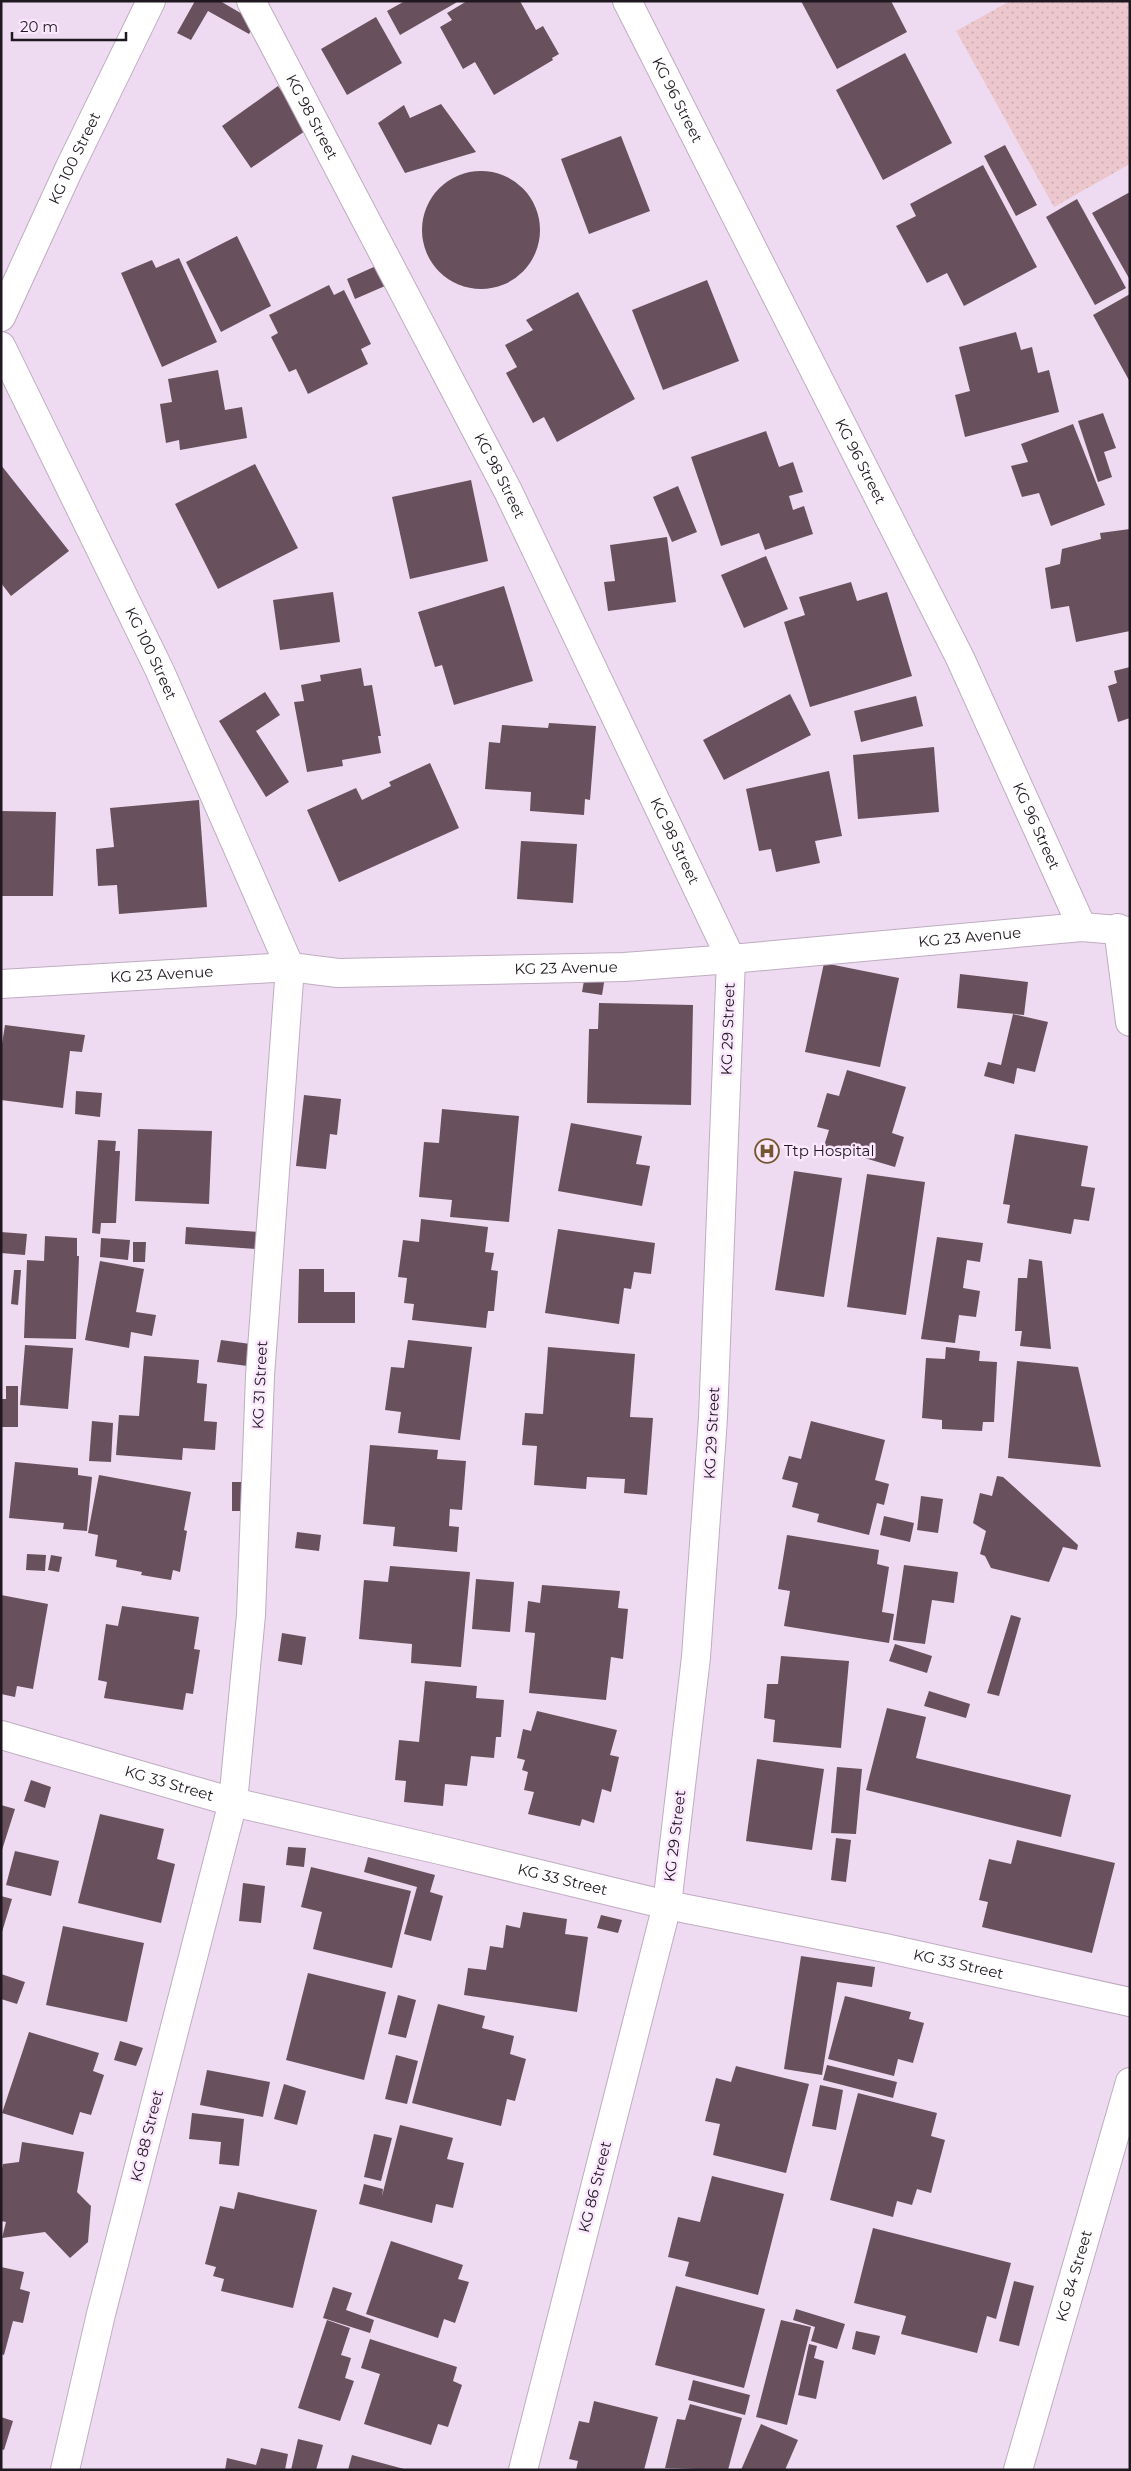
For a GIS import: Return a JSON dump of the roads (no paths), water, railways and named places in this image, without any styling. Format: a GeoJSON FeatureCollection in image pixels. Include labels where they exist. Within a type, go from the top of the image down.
{"type":"FeatureCollection","features":[{"type":"Feature","properties":{"kind":"street","name":"KG 100 Street"},"geometry":{"type":"LineString","coordinates":[[1,317],[69,169],[151,1]]}},
{"type":"Feature","properties":{"kind":"street","name":"KG 98 Street"},"geometry":{"type":"LineString","coordinates":[[251,1],[508,491],[731,960]]}},
{"type":"Feature","properties":{"kind":"street","name":"KG 96 Street"},"geometry":{"type":"LineString","coordinates":[[627,1],[960,658],[1082,927]]}},
{"type":"Feature","properties":{"kind":"street","name":"KG 100 Street"},"geometry":{"type":"LineString","coordinates":[[1,346],[159,669],[290,968]]}},
{"type":"Feature","properties":{"kind":"street","name":"KG 23 Avenue"},"geometry":{"type":"LineString","coordinates":[[1,984],[290,968],[338,973],[536,970],[731,960],[1082,927],[1124,930]]}},
{"type":"Feature","properties":{"kind":"street"},"geometry":{"type":"LineString","coordinates":[[1124,930],[1130,1022]]}},
{"type":"Feature","properties":{"kind":"street","name":"KG 29 Street"},"geometry":{"type":"LineString","coordinates":[[667,1905],[696,1657],[714,1418],[731,960]]}},
{"type":"Feature","properties":{"kind":"street","name":"KG 31 Street"},"geometry":{"type":"LineString","coordinates":[[233,1802],[251,1615],[260,1376],[290,968]]}},
{"type":"Feature","properties":{"kind":"street","name":"KG 33 Street"},"geometry":{"type":"LineString","coordinates":[[1,1735],[233,1802],[667,1905],[885,1948],[1130,2002]]}},
{"type":"Feature","properties":{"kind":"street","name":"KG 88 Street"},"geometry":{"type":"LineString","coordinates":[[65,2470],[104,2305],[233,1802]]}},
{"type":"Feature","properties":{"kind":"street","name":"KG 86 Street"},"geometry":{"type":"LineString","coordinates":[[523,2470],[667,1905]]}},
{"type":"Feature","properties":{"kind":"street","name":"KG 84 Street"},"geometry":{"type":"LineString","coordinates":[[1018,2470],[1130,2082]]}},
{"type":"Feature","properties":{"kind":"place","name":"Ttp Hospital"},"geometry":{"type":"Point","coordinates":[767,1151]}}]}
